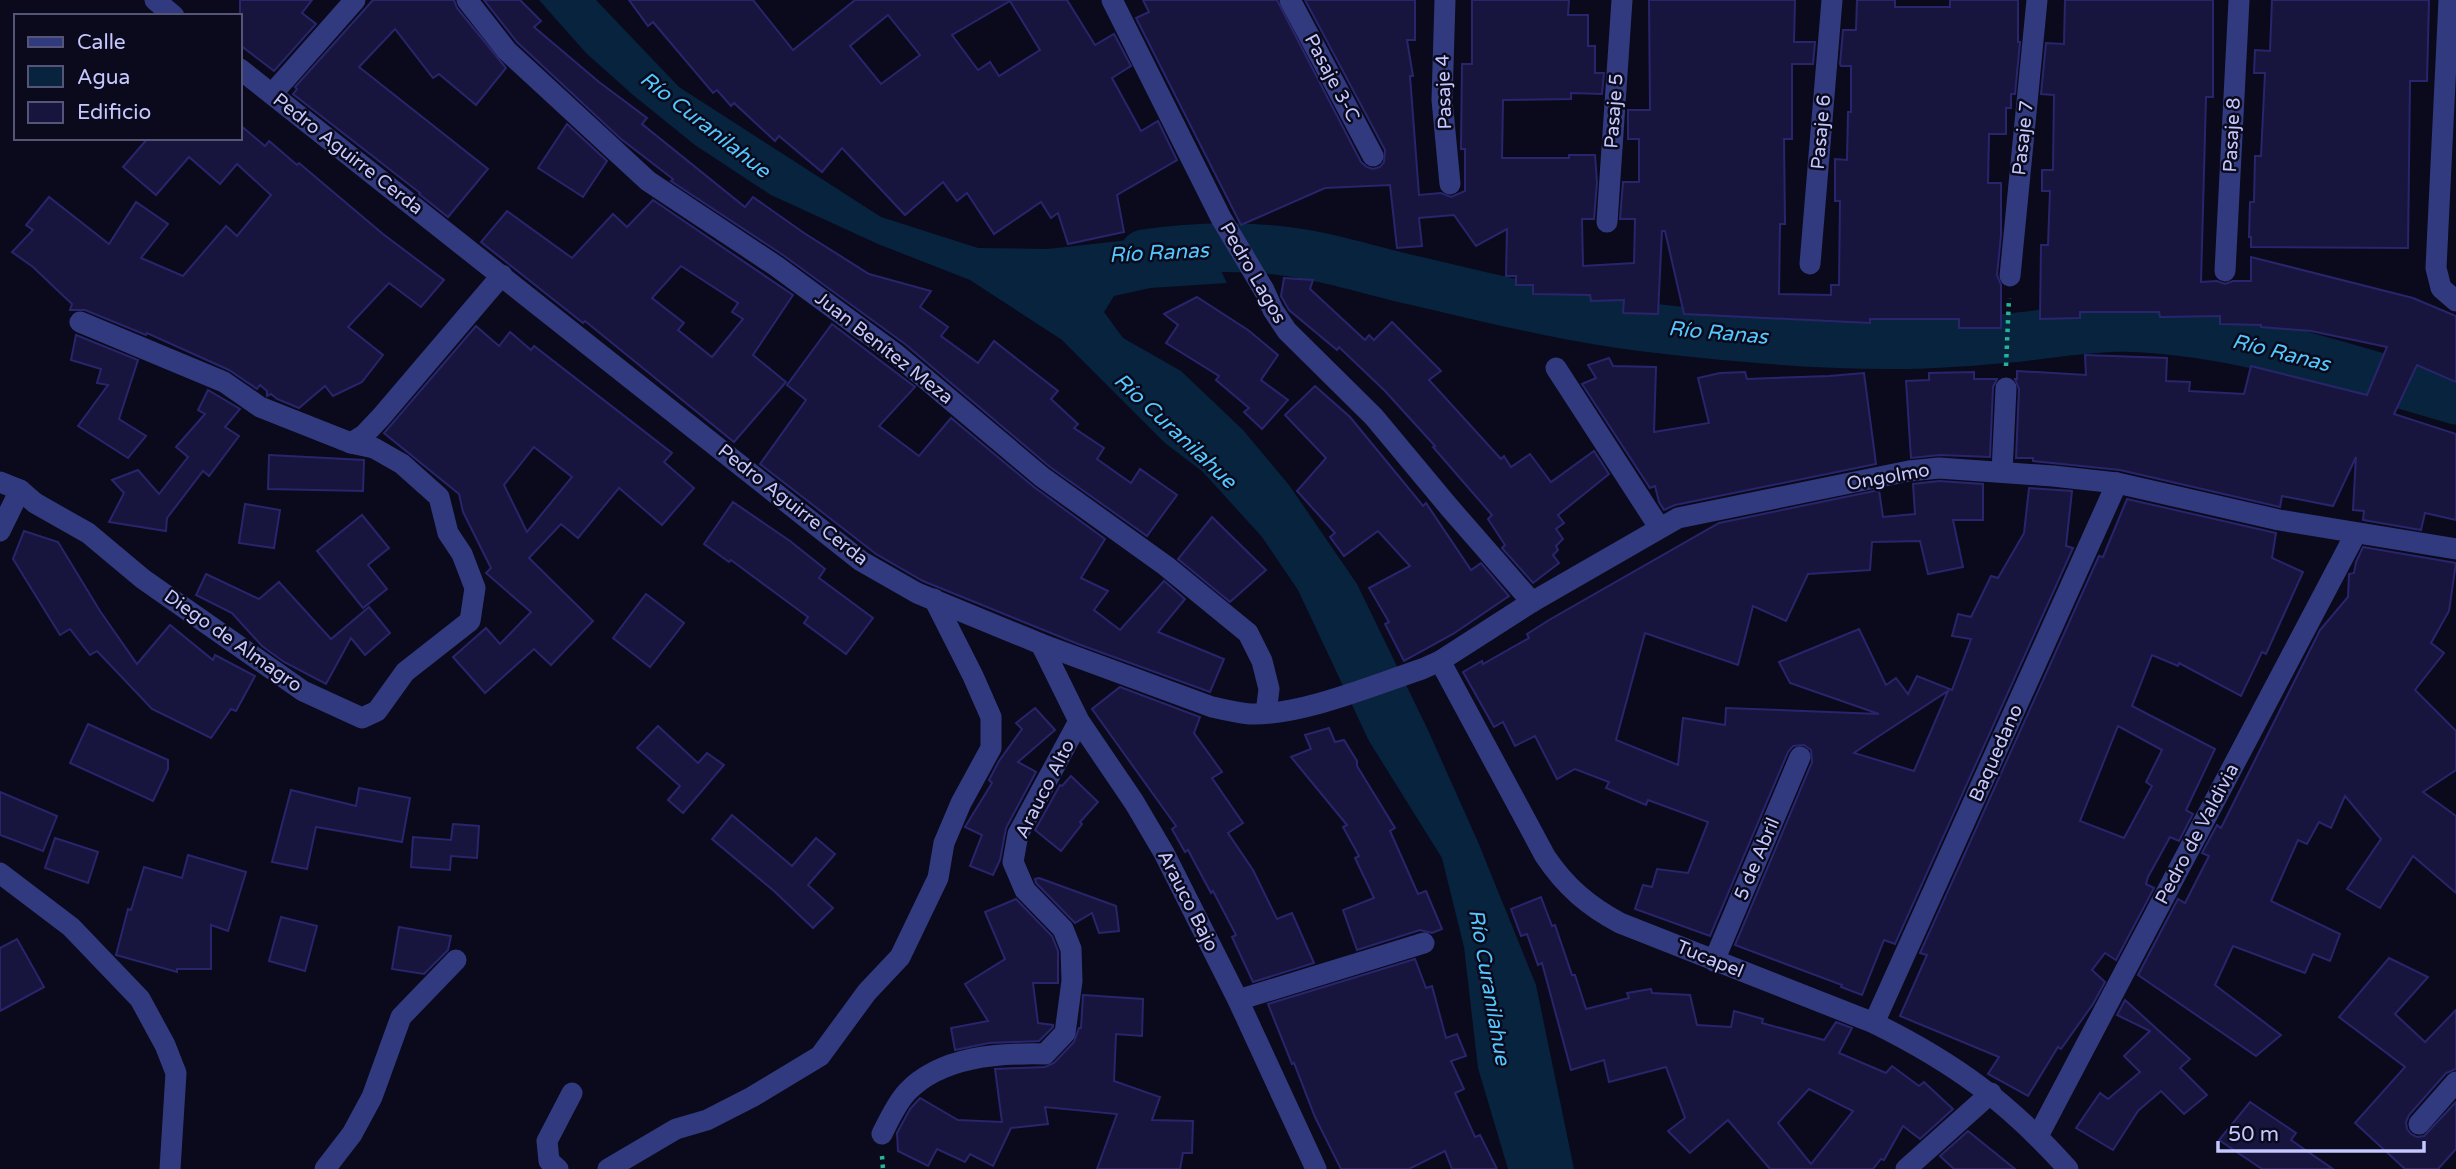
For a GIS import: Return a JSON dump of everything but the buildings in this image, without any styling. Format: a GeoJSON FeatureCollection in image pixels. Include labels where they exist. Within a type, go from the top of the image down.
{"type":"FeatureCollection","features":[{"type":"Feature","properties":{"kind":"street"},"geometry":{"type":"LineString","coordinates":[[155,0],[172,14]]}},
{"type":"Feature","properties":{"kind":"street"},"geometry":{"type":"LineString","coordinates":[[272,94],[355,0]]}},
{"type":"Feature","properties":{"kind":"street","name":"Juan Benítez Meza"},"geometry":{"type":"LineString","coordinates":[[467,0],[507,51],[648,181],[776,266],[897,355],[1042,477],[1166,566],[1248,633],[1262,661],[1269,689],[1266,713]]}},
{"type":"Feature","properties":{"kind":"street","name":"Pedro Lagos"},"geometry":{"type":"LineString","coordinates":[[1112,0],[1221,218],[1287,331],[1374,417],[1448,507],[1532,602]]}},
{"type":"Feature","properties":{"kind":"street","name":"Pasaje 3-C"},"geometry":{"type":"LineString","coordinates":[[1290,0],[1373,156]]}},
{"type":"Feature","properties":{"kind":"street","name":"Pasaje 4"},"geometry":{"type":"LineString","coordinates":[[1445,0],[1442,100],[1450,184]]}},
{"type":"Feature","properties":{"kind":"street","name":"Pasaje 5"},"geometry":{"type":"LineString","coordinates":[[1607,222],[1622,0]]}},
{"type":"Feature","properties":{"kind":"street","name":"Pasaje 6"},"geometry":{"type":"LineString","coordinates":[[1810,264],[1832,0]]}},
{"type":"Feature","properties":{"kind":"street","name":"Pasaje 7"},"geometry":{"type":"LineString","coordinates":[[2010,276],[2037,0]]}},
{"type":"Feature","properties":{"kind":"street","name":"Pasaje 8"},"geometry":{"type":"LineString","coordinates":[[2225,271],[2239,0]]}},
{"type":"Feature","properties":{"kind":"street"},"geometry":{"type":"LineString","coordinates":[[2449,0],[2446,267],[2441,288],[2456,301]]}},
{"type":"Feature","properties":{"kind":"street","name":"Pedro Aguirre Cerda"},"geometry":{"type":"LineString","coordinates":[[242,71],[861,561],[918,593],[1041,643],[1213,707],[1250,714],[1304,706],[1431,665]]}},
{"type":"Feature","properties":{"kind":"street"},"geometry":{"type":"LineString","coordinates":[[351,443],[364,435],[381,417],[502,275]]}},
{"type":"Feature","properties":{"kind":"street","name":"Diego de Almagro"},"geometry":{"type":"LineString","coordinates":[[10,486],[88,533],[143,579],[303,691],[362,718],[376,711],[405,672],[470,621],[475,588],[462,554],[448,533],[439,497],[393,457],[260,407],[224,382],[80,322]]}},
{"type":"Feature","properties":{"kind":"street"},"geometry":{"type":"LineString","coordinates":[[1556,368],[1658,527]]}},
{"type":"Feature","properties":{"kind":"street"},"geometry":{"type":"LineString","coordinates":[[2002,472],[2006,388]]}},
{"type":"Feature","properties":{"kind":"street","name":"Ongolmo"},"geometry":{"type":"LineString","coordinates":[[1431,665],[1658,527],[1689,515],[1909,471],[1939,468],[2117,483],[2279,520],[2456,549]]}},
{"type":"Feature","properties":{"kind":"street","name":"Baquedano"},"geometry":{"type":"LineString","coordinates":[[1874,1023],[2117,483]]}},
{"type":"Feature","properties":{"kind":"street"},"geometry":{"type":"LineString","coordinates":[[0,531],[10,486]]}},
{"type":"Feature","properties":{"kind":"street","name":"Pedro de Valdivia"},"geometry":{"type":"LineString","coordinates":[[2038,1136],[2356,533]]}},
{"type":"Feature","properties":{"kind":"street"},"geometry":{"type":"LineString","coordinates":[[608,1169],[676,1129],[707,1119],[752,1097],[820,1056],[867,992],[900,957],[938,878],[944,843],[961,803],[991,748],[991,717],[934,599]]}},
{"type":"Feature","properties":{"kind":"street","name":"Arauco Bajo"},"geometry":{"type":"LineString","coordinates":[[1041,643],[1079,721],[1134,802],[1164,853],[1238,1000],[1316,1169]]}},
{"type":"Feature","properties":{"kind":"street","name":"Tucapel"},"geometry":{"type":"LineString","coordinates":[[1431,665],[1527,825],[1560,877],[1577,896],[1609,917],[1874,1023],[1944,1061],[1991,1093],[2038,1136],[2068,1169]]}},
{"type":"Feature","properties":{"kind":"street","name":"Arauco Alto"},"geometry":{"type":"LineString","coordinates":[[882,1134],[907,1092],[935,1071],[979,1058],[1045,1054],[1065,1033],[1073,981],[1071,949],[1063,929],[1025,890],[1013,862],[1017,834],[1079,721]]}},
{"type":"Feature","properties":{"kind":"street","name":"5 de Abril"},"geometry":{"type":"LineString","coordinates":[[1714,961],[1800,757]]}},
{"type":"Feature","properties":{"kind":"street"},"geometry":{"type":"LineString","coordinates":[[0,873],[71,927],[140,999],[165,1045],[176,1073],[170,1169]]}},
{"type":"Feature","properties":{"kind":"street"},"geometry":{"type":"LineString","coordinates":[[1238,1000],[1424,943]]}},
{"type":"Feature","properties":{"kind":"street"},"geometry":{"type":"LineString","coordinates":[[325,1169],[352,1134],[372,1097],[401,1017],[456,960]]}},
{"type":"Feature","properties":{"kind":"street"},"geometry":{"type":"LineString","coordinates":[[2419,1124],[2456,1082]]}},
{"type":"Feature","properties":{"kind":"street"},"geometry":{"type":"LineString","coordinates":[[558,1169],[549,1161],[547,1141],[572,1093]]}},
{"type":"Feature","properties":{"kind":"street"},"geometry":{"type":"LineString","coordinates":[[1906,1169],[1991,1093]]}},
{"type":"Feature","properties":{"kind":"path"},"geometry":{"type":"LineString","coordinates":[[2006,388],[2010,276]]}},
{"type":"Feature","properties":{"kind":"water","name":"Río Curanilahue"},"geometry":{"type":"Polygon","coordinates":[[[539,0],[596,0],[679,87],[881,217],[978,248],[1047,249],[1147,238],[1204,237],[1227,283],[1150,288],[1114,296],[1104,312],[1123,338],[1181,371],[1243,430],[1289,485],[1357,584],[1427,728],[1478,842],[1536,985],[1574,1169],[1508,1169],[1478,1068],[1464,947],[1442,858],[1369,741],[1298,590],[1262,537],[1203,472],[1165,443],[1062,340],[970,280],[878,244],[771,195],[695,145],[633,95],[586,53],[539,0]]]}},
{"type":"Feature","properties":{"kind":"waterway","name":"Río Ranas"},"geometry":{"type":"LineString","coordinates":[[1144,254],[1211,248],[1280,251],[1324,258],[1588,319],[1784,341],[1924,344],[2111,328],[2184,332],[2302,355],[2456,400]]}}]}
